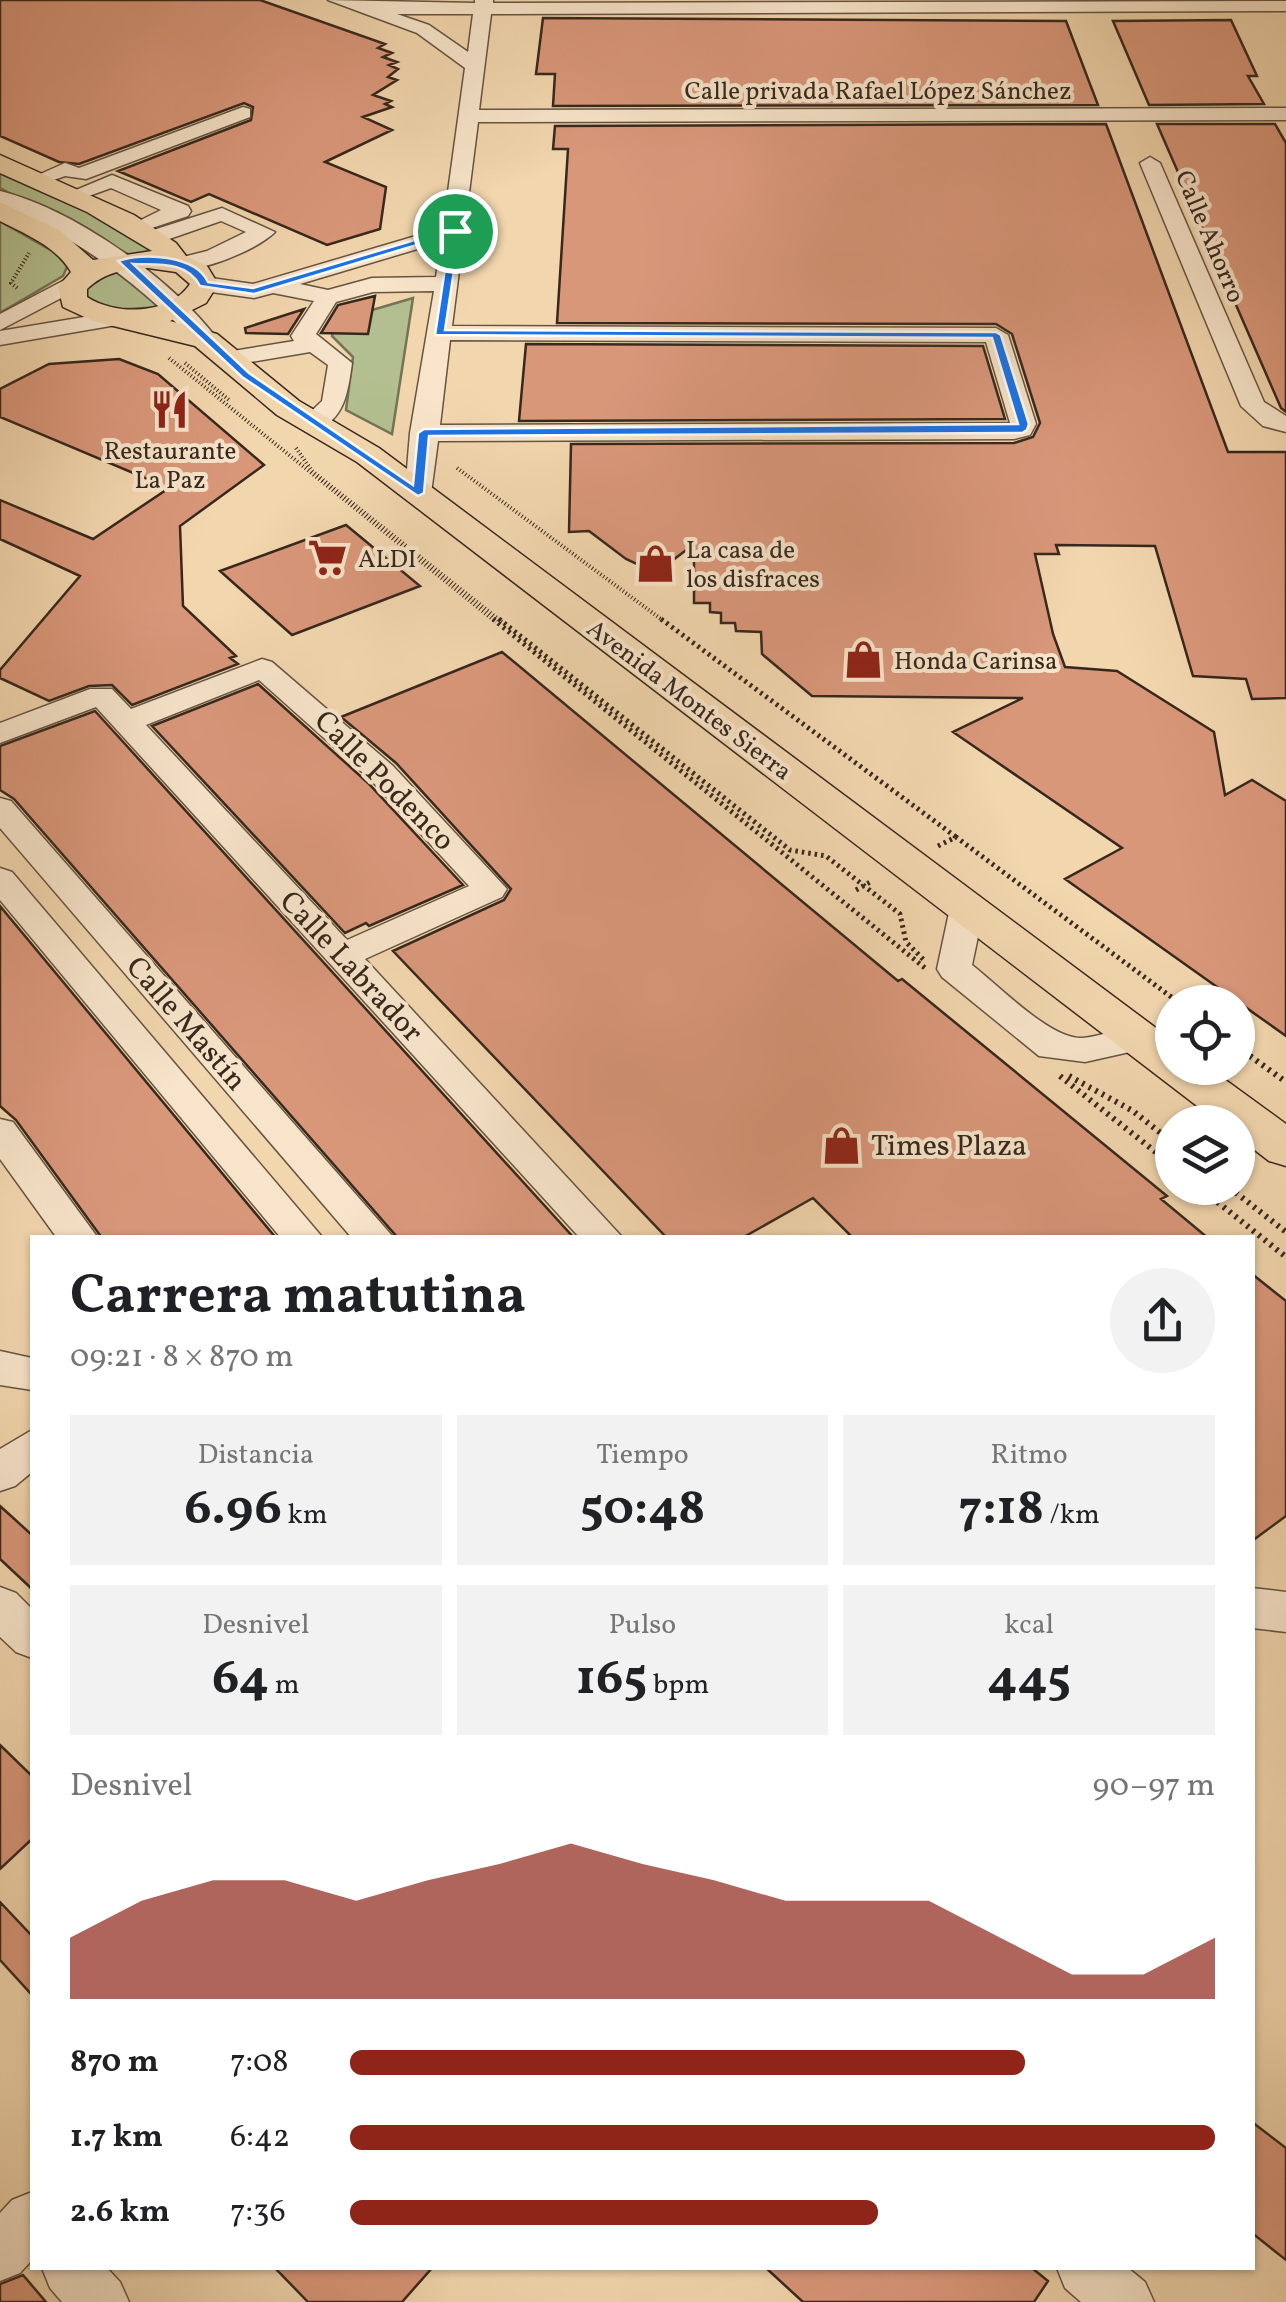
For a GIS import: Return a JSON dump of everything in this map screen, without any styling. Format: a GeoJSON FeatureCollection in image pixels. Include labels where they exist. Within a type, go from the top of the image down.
{"type":"FeatureCollection","features":[{"type":"Feature","properties":{"kind":"main road"},"geometry":{"type":"LineString","coordinates":[[0,164],[73,196],[172,252],[188,282],[214,310],[201,349]]}},
{"type":"Feature","properties":{"kind":"main road"},"geometry":{"type":"LineString","coordinates":[[0,210],[66,247],[80,259],[82,277],[123,261],[188,282]]}},
{"type":"Feature","properties":{"kind":"main road","name":"Avenida Montes Sierra"},"geometry":{"type":"LineString","coordinates":[[82,277],[71,294],[80,308],[122,318],[201,349],[296,436],[368,455],[1155,1050]]}},
{"type":"Feature","properties":{"kind":"main road"},"geometry":{"type":"LineString","coordinates":[[122,318],[188,282]]}},
{"type":"Feature","properties":{"kind":"main road","name":"Avenida Montes Sierra"},"geometry":{"type":"LineString","coordinates":[[1201,1085],[1286,1149]]}},
{"type":"Feature","properties":{"kind":"street"},"geometry":{"type":"LineString","coordinates":[[337,0],[423,28],[475,66]]}},
{"type":"Feature","properties":{"kind":"street"},"geometry":{"type":"LineString","coordinates":[[364,9],[484,4],[1278,6],[1286,33]]}},
{"type":"Feature","properties":{"kind":"street"},"geometry":{"type":"LineString","coordinates":[[418,493],[484,4]]}},
{"type":"Feature","properties":{"kind":"street"},"geometry":{"type":"LineString","coordinates":[[37,180],[65,169],[79,174],[243,113]]}},
{"type":"Feature","properties":{"kind":"street","name":"Calle privada Rafael López Sánchez"},"geometry":{"type":"LineString","coordinates":[[469,116],[1286,114]]}},
{"type":"Feature","properties":{"kind":"street","name":"Calle Ahorro"},"geometry":{"type":"LineString","coordinates":[[1150,163],[1253,406],[1272,421],[1286,424]]}},
{"type":"Feature","properties":{"kind":"street"},"geometry":{"type":"LineString","coordinates":[[73,196],[112,181],[159,202],[134,228]]}},
{"type":"Feature","properties":{"kind":"street"},"geometry":{"type":"LineString","coordinates":[[0,197],[50,219],[123,261],[188,282],[328,298],[372,284],[447,284]]}},
{"type":"Feature","properties":{"kind":"street"},"geometry":{"type":"LineString","coordinates":[[134,228],[222,214],[264,232],[215,256],[188,282]]}},
{"type":"Feature","properties":{"kind":"street"},"geometry":{"type":"LineString","coordinates":[[263,288],[455,231]]}},
{"type":"Feature","properties":{"kind":"street"},"geometry":{"type":"LineString","coordinates":[[0,323],[82,277]]}},
{"type":"Feature","properties":{"kind":"street"},"geometry":{"type":"LineString","coordinates":[[296,436],[334,403],[340,362],[303,336],[328,298]]}},
{"type":"Feature","properties":{"kind":"street"},"geometry":{"type":"LineString","coordinates":[[0,338],[122,318]]}},
{"type":"Feature","properties":{"kind":"street"},"geometry":{"type":"LineString","coordinates":[[424,433],[1014,431],[1022,430],[1024,424],[996,335],[439,333]]}},
{"type":"Feature","properties":{"kind":"street"},"geometry":{"type":"LineString","coordinates":[[201,349],[316,344]]}},
{"type":"Feature","properties":{"kind":"street","name":"Calle Podenco"},"geometry":{"type":"LineString","coordinates":[[126,722],[262,668],[320,713],[411,798],[490,889],[342,955]]}},
{"type":"Feature","properties":{"kind":"street","name":"Calle Labrador"},"geometry":{"type":"LineString","coordinates":[[0,734],[101,695],[601,1235]]}},
{"type":"Feature","properties":{"kind":"street","name":"Calle Mastín"},"geometry":{"type":"LineString","coordinates":[[0,808],[372,1235]]}},
{"type":"Feature","properties":{"kind":"street","name":"Calle Mastín"},"geometry":{"type":"LineString","coordinates":[[0,878],[301,1235]]}},
{"type":"Feature","properties":{"kind":"street"},"geometry":{"type":"LineString","coordinates":[[39,925],[84,904]]}},
{"type":"Feature","properties":{"kind":"street"},"geometry":{"type":"LineString","coordinates":[[967,908],[954,969],[1052,1047],[1155,1055]]}},
{"type":"Feature","properties":{"kind":"street"},"geometry":{"type":"LineString","coordinates":[[0,1132],[77,1235]]}},
{"type":"Feature","properties":{"kind":"street"},"geometry":{"type":"LineString","coordinates":[[0,1368],[30,1374]]}},
{"type":"Feature","properties":{"kind":"street"},"geometry":{"type":"LineString","coordinates":[[0,1473],[30,1450]]}},
{"type":"Feature","properties":{"kind":"street"},"geometry":{"type":"LineString","coordinates":[[0,1608],[30,1636]]}},
{"type":"Feature","properties":{"kind":"street"},"geometry":{"type":"LineString","coordinates":[[1255,1608],[1286,1612]]}},
{"type":"Feature","properties":{"kind":"street"},"geometry":{"type":"LineString","coordinates":[[72,2270],[100,2302]]}},
{"type":"Feature","properties":{"kind":"street"},"geometry":{"type":"LineString","coordinates":[[1088,2270],[1125,2302]]}},
{"type":"Feature","properties":{"kind":"path"},"geometry":{"type":"LineString","coordinates":[[24,247],[29,253],[12,283],[47,298]]}},
{"type":"Feature","properties":{"kind":"path"},"geometry":{"type":"LineString","coordinates":[[161,351],[315,480],[937,975],[910,948],[900,914],[868,883],[826,856],[790,850],[312,471],[296,436],[212,386],[201,349]]}},
{"type":"Feature","properties":{"kind":"path"},"geometry":{"type":"LineString","coordinates":[[457,468],[1155,985]]}},
{"type":"Feature","properties":{"kind":"path"},"geometry":{"type":"LineString","coordinates":[[938,846],[956,837]]}},
{"type":"Feature","properties":{"kind":"path"},"geometry":{"type":"LineString","coordinates":[[856,890],[868,883]]}},
{"type":"Feature","properties":{"kind":"path"},"geometry":{"type":"LineString","coordinates":[[1255,1059],[1286,1082]]}},
{"type":"Feature","properties":{"kind":"path"},"geometry":{"type":"LineString","coordinates":[[1155,1128],[1133,1110],[1051,1065],[1155,1151]]}},
{"type":"Feature","properties":{"kind":"path"},"geometry":{"type":"LineString","coordinates":[[1221,1205],[1286,1257]]}},
{"type":"Feature","properties":{"kind":"path"},"geometry":{"type":"LineString","coordinates":[[1252,1205],[1286,1232]]}},
{"type":"Feature","properties":{"kind":"green space"},"geometry":{"type":"Polygon","coordinates":[[[0,169],[162,253],[130,255],[0,188],[0,169]]]}},
{"type":"Feature","properties":{"kind":"green space"},"geometry":{"type":"Polygon","coordinates":[[[0,221],[61,256],[67,267],[63,276],[0,313],[0,221]]]}},
{"type":"Feature","properties":{"kind":"green space"},"geometry":{"type":"Polygon","coordinates":[[[116,269],[162,307],[110,310],[85,297],[87,284],[116,269]]]}},
{"type":"Feature","properties":{"kind":"green space"},"geometry":{"type":"Polygon","coordinates":[[[413,298],[392,434],[346,410],[353,357],[332,336],[335,323],[345,318],[413,298]]]}},
{"type":"Feature","properties":{"kind":"building"},"geometry":{"type":"Polygon","coordinates":[[[0,0],[260,0],[385,44],[378,48],[392,53],[383,57],[397,62],[389,65],[398,69],[388,77],[397,80],[373,95],[391,101],[385,104],[392,107],[363,117],[392,130],[325,162],[386,187],[380,229],[327,245],[209,194],[191,202],[118,171],[251,120],[253,107],[244,103],[79,164],[59,162],[0,136],[0,0]]]}},
{"type":"Feature","properties":{"kind":"building"},"geometry":{"type":"Polygon","coordinates":[[[543,18],[1066,21],[1098,105],[553,106],[555,74],[536,74],[543,18]]]}},
{"type":"Feature","properties":{"kind":"building"},"geometry":{"type":"Polygon","coordinates":[[[1231,20],[1257,76],[1248,76],[1264,104],[1149,105],[1113,21],[1231,20]]]}},
{"type":"Feature","properties":{"kind":"building"},"geometry":{"type":"Polygon","coordinates":[[[1106,124],[1228,452],[1286,452],[1286,698],[1252,699],[1246,679],[1193,676],[1155,546],[1056,545],[1059,554],[1035,554],[1053,634],[1065,667],[1117,671],[1214,732],[1225,795],[1252,780],[1286,801],[1286,1036],[1255,1014],[1255,985],[1214,985],[1065,879],[1122,848],[953,732],[1023,698],[812,696],[762,654],[761,632],[736,631],[735,623],[721,623],[721,613],[710,612],[710,603],[694,603],[694,544],[656,573],[626,559],[589,531],[569,532],[571,444],[1014,443],[1033,437],[1040,423],[1012,334],[996,324],[557,323],[568,149],[553,149],[555,126],[1106,124]]]}},
{"type":"Feature","properties":{"kind":"building"},"geometry":{"type":"Polygon","coordinates":[[[1157,124],[1275,124],[1286,143],[1286,412],[1281,408],[1157,124]]]}},
{"type":"Feature","properties":{"kind":"building"},"geometry":{"type":"Polygon","coordinates":[[[375,296],[368,334],[321,333],[338,305],[375,296]]]}},
{"type":"Feature","properties":{"kind":"building"},"geometry":{"type":"Polygon","coordinates":[[[304,309],[288,334],[246,333],[245,328],[304,309]]]}},
{"type":"Feature","properties":{"kind":"building"},"geometry":{"type":"Polygon","coordinates":[[[526,344],[983,346],[1005,419],[519,421],[526,344]]]}},
{"type":"Feature","properties":{"kind":"building"},"geometry":{"type":"Polygon","coordinates":[[[119,359],[158,374],[264,465],[180,526],[183,606],[236,656],[230,658],[238,664],[132,705],[112,685],[89,686],[49,701],[0,678],[0,670],[80,576],[0,539],[0,500],[93,539],[169,488],[0,417],[0,389],[49,364],[119,359]]]}},
{"type":"Feature","properties":{"kind":"building"},"geometry":{"type":"Polygon","coordinates":[[[346,525],[420,586],[292,635],[220,571],[346,525]]]}},
{"type":"Feature","properties":{"kind":"building"},"geometry":{"type":"Polygon","coordinates":[[[502,652],[898,981],[902,979],[1155,1186],[1155,1205],[1168,1205],[1204,1235],[850,1235],[813,1198],[747,1235],[664,1235],[393,951],[504,900],[511,889],[396,763],[341,717],[502,652]]]}},
{"type":"Feature","properties":{"kind":"building"},"geometry":{"type":"Polygon","coordinates":[[[258,684],[368,783],[463,885],[345,933],[152,726],[258,684]]]}},
{"type":"Feature","properties":{"kind":"building"},"geometry":{"type":"Polygon","coordinates":[[[95,711],[571,1235],[395,1235],[14,799],[0,790],[0,746],[95,711]]]}},
{"type":"Feature","properties":{"kind":"building"},"geometry":{"type":"Polygon","coordinates":[[[0,906],[274,1235],[100,1235],[16,1120],[0,1106],[0,906]]]}},
{"type":"Feature","properties":{"kind":"building"},"geometry":{"type":"Polygon","coordinates":[[[1255,1276],[1286,1301],[1286,1516],[1255,1539],[1255,1276]]]}},
{"type":"Feature","properties":{"kind":"building"},"geometry":{"type":"Polygon","coordinates":[[[0,1506],[30,1533],[30,1587],[0,1559],[0,1506]]]}},
{"type":"Feature","properties":{"kind":"building"},"geometry":{"type":"Polygon","coordinates":[[[0,1745],[30,1774],[30,1841],[0,1869],[0,1745]]]}},
{"type":"Feature","properties":{"kind":"building"},"geometry":{"type":"Polygon","coordinates":[[[0,1902],[30,1934],[30,1993],[0,1960],[0,1902]]]}},
{"type":"Feature","properties":{"kind":"building"},"geometry":{"type":"Polygon","coordinates":[[[1255,2124],[1286,2148],[1286,2260],[1255,2235],[1255,2124]]]}},
{"type":"Feature","properties":{"kind":"building"},"geometry":{"type":"Polygon","coordinates":[[[277,2270],[430,2270],[402,2302],[308,2302],[277,2270]]]}},
{"type":"Feature","properties":{"kind":"building"},"geometry":{"type":"Polygon","coordinates":[[[768,2270],[1034,2270],[1048,2281],[1034,2302],[803,2302],[768,2270]]]}},
{"type":"Feature","properties":{"kind":"building"},"geometry":{"type":"Polygon","coordinates":[[[23,2275],[46,2302],[0,2302],[0,2284],[23,2275]]]}},
{"type":"Feature","properties":{"kind":"place","name":"Restaurante La Paz"},"geometry":{"type":"Point","coordinates":[170,409]}},
{"type":"Feature","properties":{"kind":"place","name":"ALDI"},"geometry":{"type":"Point","coordinates":[328,558]}},
{"type":"Feature","properties":{"kind":"place","name":"La casa de los disfraces"},"geometry":{"type":"Point","coordinates":[656,563]}},
{"type":"Feature","properties":{"kind":"place","name":"Honda Carinsa"},"geometry":{"type":"Point","coordinates":[864,660]}},
{"type":"Feature","properties":{"kind":"place","name":"Times Plaza"},"geometry":{"type":"Point","coordinates":[841,1145]}},
{"type":"Feature","properties":{"kind":"route"},"geometry":{"type":"LineString","coordinates":[[455,231],[439,333],[996,335],[1024,424],[1022,430],[424,433],[418,493],[368,455],[288,408],[246,375],[123,261],[176,262],[199,273],[204,284],[254,291],[455,231]]}}]}
